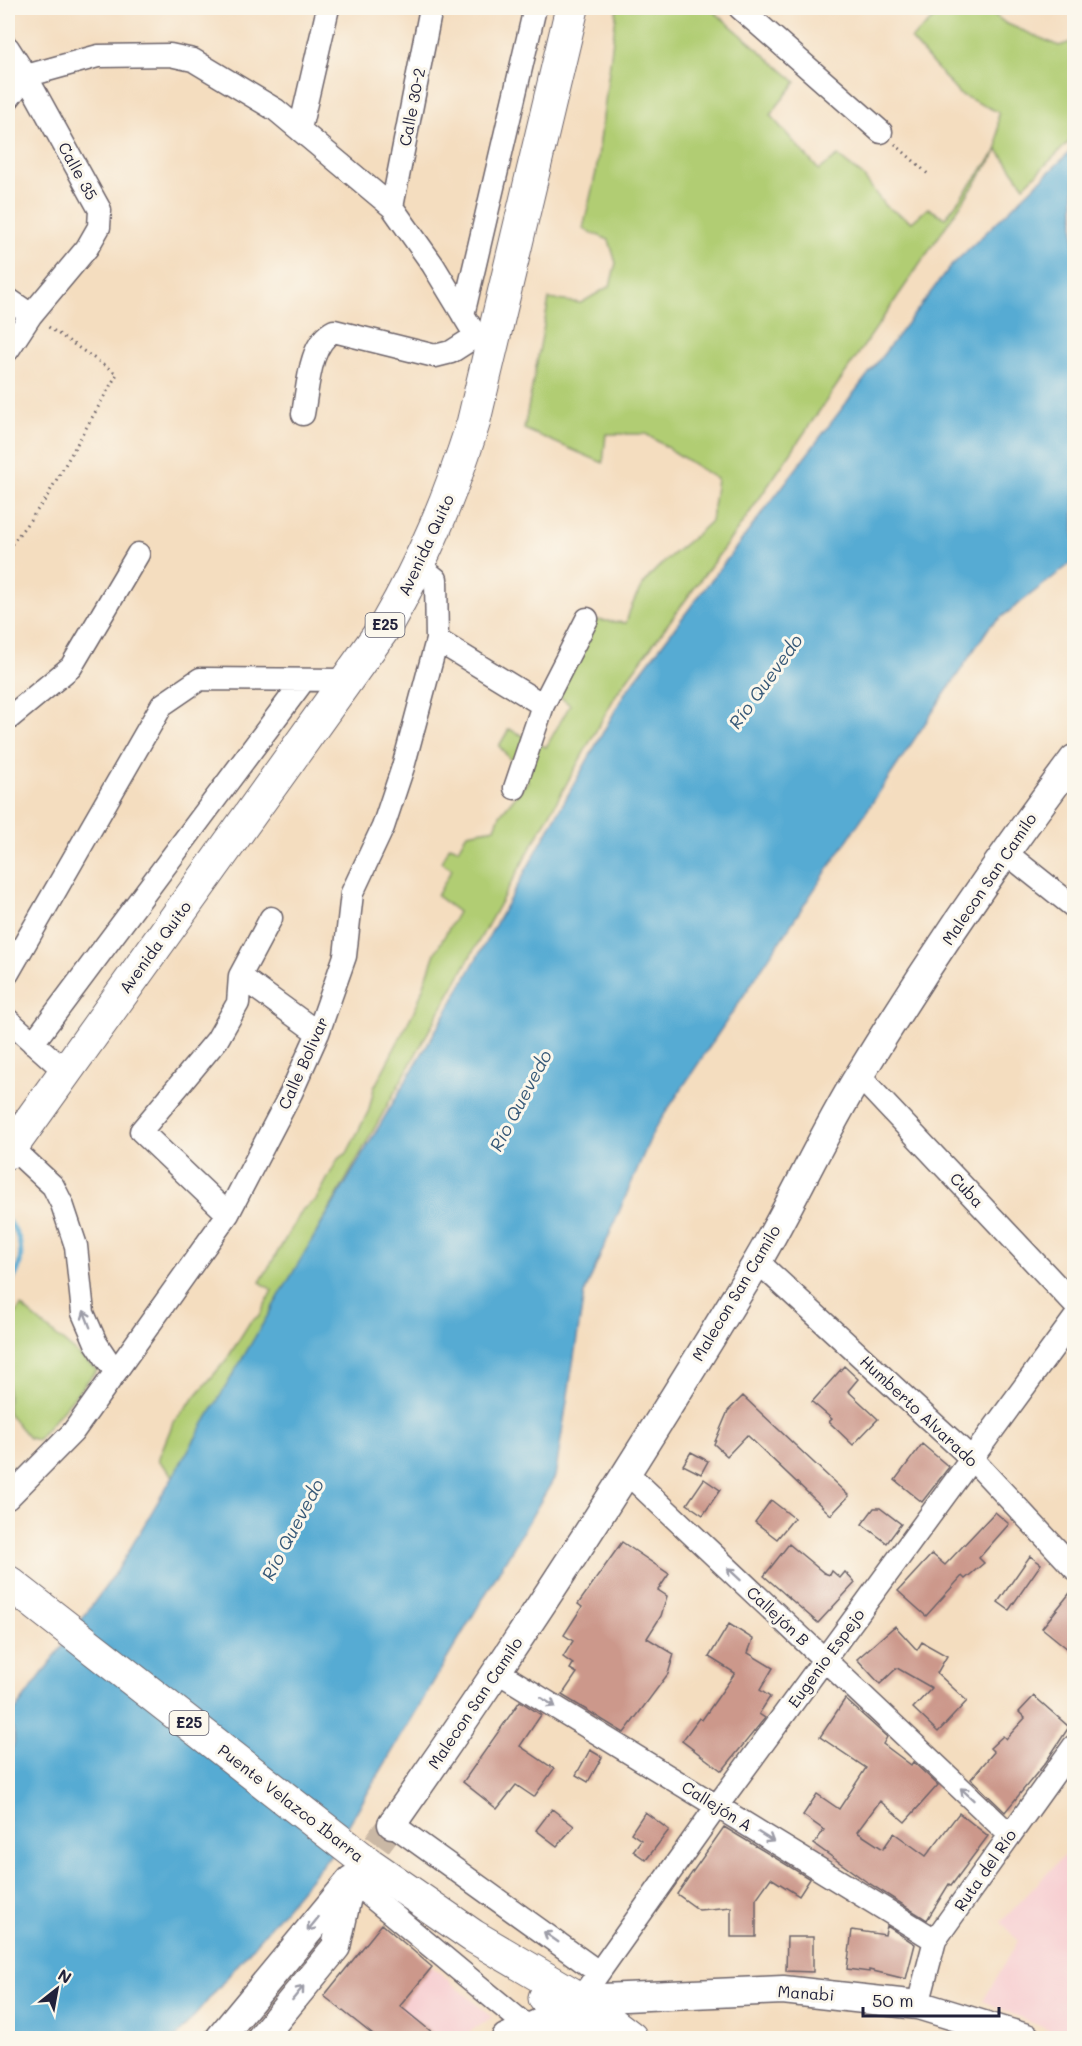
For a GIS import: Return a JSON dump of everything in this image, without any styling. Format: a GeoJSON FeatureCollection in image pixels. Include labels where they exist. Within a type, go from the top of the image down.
{"type":"FeatureCollection","features":[{"type":"Feature","properties":{"kind":"highway","name":"Avenida Quito"},"geometry":{"type":"LineString","coordinates":[[9,1150],[386,625],[420,566],[455,481],[473,424],[485,338],[572,8]]}},
{"type":"Feature","properties":{"kind":"highway","name":"Puente Velazco Ibarra"},"geometry":{"type":"LineString","coordinates":[[19,1590],[350,1864],[412,1895],[571,2006]]}},
{"type":"Feature","properties":{"kind":"highway","name":"E25"},"geometry":{"type":"LineString","coordinates":[[571,2006],[593,2038]]}},
{"type":"Feature","properties":{"kind":"highway","name":"E25"},"geometry":{"type":"LineString","coordinates":[[571,2006],[631,2038]]}},
{"type":"Feature","properties":{"kind":"main road","name":"Malecon San Camilo"},"geometry":{"type":"LineString","coordinates":[[392,1824],[498,1672],[626,1472],[757,1261],[859,1076],[1005,852],[1074,759]]}},
{"type":"Feature","properties":{"kind":"main road"},"geometry":{"type":"LineString","coordinates":[[220,2038],[350,1864]]}},
{"type":"Feature","properties":{"kind":"main road"},"geometry":{"type":"LineString","coordinates":[[261,2038],[336,1947],[350,1864]]}},
{"type":"Feature","properties":{"kind":"main road","name":"Manabi"},"geometry":{"type":"LineString","coordinates":[[571,2006],[783,1990],[918,2006],[1026,2038]]}},
{"type":"Feature","properties":{"kind":"main road"},"geometry":{"type":"LineString","coordinates":[[518,2033],[571,2006]]}},
{"type":"Feature","properties":{"kind":"street"},"geometry":{"type":"LineString","coordinates":[[300,129],[328,8]]}},
{"type":"Feature","properties":{"kind":"street","name":"Calle 30-2"},"geometry":{"type":"LineString","coordinates":[[392,207],[431,8]]}},
{"type":"Feature","properties":{"kind":"street"},"geometry":{"type":"LineString","coordinates":[[463,315],[535,8]]}},
{"type":"Feature","properties":{"kind":"street"},"geometry":{"type":"LineString","coordinates":[[740,8],[881,132]]}},
{"type":"Feature","properties":{"kind":"street","name":"Calle 35"},"geometry":{"type":"LineString","coordinates":[[8,48],[26,76],[100,210],[99,227],[87,248],[31,315],[8,350]]}},
{"type":"Feature","properties":{"kind":"street"},"geometry":{"type":"LineString","coordinates":[[8,99],[26,76],[98,56],[170,55],[193,60],[276,110],[392,207],[433,266],[463,315],[485,338],[435,356],[334,331],[325,335],[317,349],[303,414]]}},
{"type":"Feature","properties":{"kind":"street"},"geometry":{"type":"LineString","coordinates":[[8,299],[31,315]]}},
{"type":"Feature","properties":{"kind":"street"},"geometry":{"type":"LineString","coordinates":[[8,719],[70,667],[138,554]]}},
{"type":"Feature","properties":{"kind":"street","name":"Calle Bolivar"},"geometry":{"type":"LineString","coordinates":[[8,1498],[73,1432],[114,1370],[228,1214],[291,1094],[318,1032],[345,956],[352,893],[383,827],[403,767],[438,640],[436,579],[420,566]]}},
{"type":"Feature","properties":{"kind":"street"},"geometry":{"type":"LineString","coordinates":[[515,788],[543,705],[587,619]]}},
{"type":"Feature","properties":{"kind":"street"},"geometry":{"type":"LineString","coordinates":[[438,640],[543,705]]}},
{"type":"Feature","properties":{"kind":"street"},"geometry":{"type":"LineString","coordinates":[[8,974],[162,705],[200,679],[346,680]]}},
{"type":"Feature","properties":{"kind":"street"},"geometry":{"type":"LineString","coordinates":[[33,1043],[304,680]]}},
{"type":"Feature","properties":{"kind":"street"},"geometry":{"type":"LineString","coordinates":[[1005,852],[1074,907]]}},
{"type":"Feature","properties":{"kind":"street"},"geometry":{"type":"LineString","coordinates":[[228,1214],[141,1131],[217,1040],[238,1003],[240,976],[271,918]]}},
{"type":"Feature","properties":{"kind":"street"},"geometry":{"type":"LineString","coordinates":[[240,976],[318,1032]]}},
{"type":"Feature","properties":{"kind":"street"},"geometry":{"type":"LineString","coordinates":[[8,1020],[66,1072]]}},
{"type":"Feature","properties":{"kind":"street","name":"Cuba"},"geometry":{"type":"LineString","coordinates":[[859,1076],[1074,1304]]}},
{"type":"Feature","properties":{"kind":"street"},"geometry":{"type":"LineString","coordinates":[[9,1150],[53,1186],[62,1204],[76,1246],[83,1313],[96,1343],[114,1370]]}},
{"type":"Feature","properties":{"kind":"street","name":"Humberto Alvarado"},"geometry":{"type":"LineString","coordinates":[[757,1261],[971,1458],[1074,1568]]}},
{"type":"Feature","properties":{"kind":"street","name":"Eugenio Espejo"},"geometry":{"type":"LineString","coordinates":[[571,2006],[1074,1319]]}},
{"type":"Feature","properties":{"kind":"street","name":"Callejón B"},"geometry":{"type":"LineString","coordinates":[[626,1472],[1010,1834]]}},
{"type":"Feature","properties":{"kind":"street","name":"Callejón A"},"geometry":{"type":"LineString","coordinates":[[498,1672],[935,1940]]}},
{"type":"Feature","properties":{"kind":"street","name":"Ruta del Río"},"geometry":{"type":"LineString","coordinates":[[918,2006],[935,1940],[1074,1746]]}},
{"type":"Feature","properties":{"kind":"street"},"geometry":{"type":"LineString","coordinates":[[392,1824],[598,1972]]}},
{"type":"Feature","properties":{"kind":"street"},"geometry":{"type":"LineString","coordinates":[[350,1864],[518,2033]]}},
{"type":"Feature","properties":{"kind":"path"},"geometry":{"type":"LineString","coordinates":[[881,132],[929,175]]}},
{"type":"Feature","properties":{"kind":"path"},"geometry":{"type":"LineString","coordinates":[[8,549],[45,500],[117,374],[31,315]]}},
{"type":"Feature","properties":{"kind":"shaded area"},"geometry":{"type":"Polygon","coordinates":[[[1074,1845],[1074,2038],[1067,2038],[983,2001],[1018,1941],[1001,1922],[1074,1845]]]}},
{"type":"Feature","properties":{"kind":"shaded area"},"geometry":{"type":"Polygon","coordinates":[[[382,1924],[492,2017],[460,2038],[377,2038],[324,1996],[382,1924]]]}},
{"type":"Feature","properties":{"kind":"green space"},"geometry":{"type":"Polygon","coordinates":[[[617,8],[710,8],[796,82],[770,115],[819,170],[838,156],[863,176],[885,206],[912,222],[928,208],[945,218],[998,149],[998,112],[959,94],[911,39],[945,8],[986,8],[1005,23],[1059,46],[1074,41],[1074,137],[1024,186],[998,150],[746,518],[617,693],[178,1481],[158,1460],[173,1423],[227,1359],[250,1322],[260,1315],[272,1290],[260,1282],[303,1209],[316,1200],[338,1159],[347,1153],[369,1110],[374,1088],[417,1005],[435,953],[458,912],[437,896],[452,869],[441,862],[450,846],[458,849],[467,833],[495,828],[500,815],[528,781],[499,746],[509,729],[546,747],[570,705],[553,691],[596,620],[626,623],[640,589],[650,576],[711,521],[717,479],[646,434],[606,434],[603,463],[524,429],[549,299],[581,303],[610,286],[616,263],[609,240],[583,229],[596,172],[617,8]]]}},
{"type":"Feature","properties":{"kind":"green space"},"geometry":{"type":"Polygon","coordinates":[[[21,1306],[97,1370],[37,1440],[29,1438],[8,1413],[8,1325],[21,1306]]]}},
{"type":"Feature","properties":{"kind":"water","name":"Río Quevedo"},"geometry":{"type":"Polygon","coordinates":[[[1074,148],[1074,561],[990,626],[654,1130],[584,1294],[555,1477],[332,1853],[176,2038],[8,2038],[8,1757],[13,1748],[14,1738],[9,1719],[117,1571],[446,1013],[625,693],[950,267],[1074,148]]]}},
{"type":"Feature","properties":{"kind":"building"},"geometry":{"type":"Polygon","coordinates":[[[844,1366],[858,1379],[848,1391],[878,1419],[853,1445],[829,1422],[832,1419],[812,1402],[844,1366]]]}},
{"type":"Feature","properties":{"kind":"building"},"geometry":{"type":"Polygon","coordinates":[[[743,1396],[849,1496],[831,1515],[747,1435],[727,1456],[714,1444],[728,1411],[743,1396]]]}},
{"type":"Feature","properties":{"kind":"building"},"geometry":{"type":"Polygon","coordinates":[[[922,1444],[949,1467],[922,1502],[895,1480],[922,1444]]]}},
{"type":"Feature","properties":{"kind":"building"},"geometry":{"type":"Polygon","coordinates":[[[691,1452],[708,1461],[701,1474],[683,1465],[691,1452]]]}},
{"type":"Feature","properties":{"kind":"building"},"geometry":{"type":"Polygon","coordinates":[[[704,1479],[720,1490],[703,1515],[687,1504],[704,1479]]]}},
{"type":"Feature","properties":{"kind":"building"},"geometry":{"type":"Polygon","coordinates":[[[771,1500],[794,1518],[777,1539],[755,1522],[771,1500]]]}},
{"type":"Feature","properties":{"kind":"building"},"geometry":{"type":"Polygon","coordinates":[[[874,1508],[880,1508],[901,1524],[887,1543],[862,1524],[874,1508]]]}},
{"type":"Feature","properties":{"kind":"building"},"geometry":{"type":"Polygon","coordinates":[[[995,1512],[1009,1524],[979,1558],[984,1563],[965,1579],[962,1576],[926,1616],[898,1591],[932,1554],[945,1565],[995,1512]]]}},
{"type":"Feature","properties":{"kind":"building"},"geometry":{"type":"Polygon","coordinates":[[[622,1542],[669,1574],[658,1590],[667,1596],[661,1616],[647,1638],[674,1654],[668,1674],[624,1733],[562,1695],[577,1673],[570,1669],[573,1664],[563,1657],[573,1641],[564,1635],[582,1607],[578,1604],[622,1542]]]}},
{"type":"Feature","properties":{"kind":"building"},"geometry":{"type":"Polygon","coordinates":[[[789,1544],[824,1573],[830,1575],[832,1571],[840,1578],[845,1572],[855,1583],[818,1623],[764,1576],[789,1544]]]}},
{"type":"Feature","properties":{"kind":"building"},"geometry":{"type":"Polygon","coordinates":[[[1030,1556],[1041,1564],[1009,1610],[998,1602],[1030,1556]]]}},
{"type":"Feature","properties":{"kind":"building"},"geometry":{"type":"Polygon","coordinates":[[[1074,1588],[1074,1654],[1042,1628],[1074,1588]]]}},
{"type":"Feature","properties":{"kind":"building"},"geometry":{"type":"Polygon","coordinates":[[[729,1624],[753,1639],[748,1653],[773,1668],[760,1690],[770,1697],[759,1714],[765,1718],[722,1771],[682,1741],[699,1718],[702,1720],[735,1673],[709,1657],[729,1624]]]}},
{"type":"Feature","properties":{"kind":"building"},"geometry":{"type":"Polygon","coordinates":[[[895,1626],[917,1650],[922,1642],[947,1656],[937,1673],[967,1701],[938,1732],[913,1708],[932,1688],[897,1668],[880,1684],[857,1659],[895,1626]]]}},
{"type":"Feature","properties":{"kind":"building"},"geometry":{"type":"Polygon","coordinates":[[[1034,1696],[1069,1727],[1046,1762],[1005,1812],[971,1779],[994,1752],[990,1748],[1003,1736],[1006,1739],[1025,1718],[1019,1712],[1034,1696]]]}},
{"type":"Feature","properties":{"kind":"building"},"geometry":{"type":"Polygon","coordinates":[[[845,1699],[887,1737],[883,1744],[911,1765],[913,1762],[938,1785],[905,1822],[880,1801],[857,1832],[883,1849],[894,1833],[926,1856],[959,1813],[988,1836],[951,1886],[949,1884],[927,1920],[867,1882],[814,1844],[824,1830],[803,1815],[817,1794],[839,1809],[866,1768],[820,1737],[845,1699]]]}},
{"type":"Feature","properties":{"kind":"building"},"geometry":{"type":"Polygon","coordinates":[[[520,1701],[541,1715],[520,1746],[554,1769],[534,1797],[516,1785],[497,1809],[463,1782],[520,1701]]]}},
{"type":"Feature","properties":{"kind":"building"},"geometry":{"type":"Polygon","coordinates":[[[590,1750],[602,1757],[588,1782],[576,1775],[590,1750]]]}},
{"type":"Feature","properties":{"kind":"building"},"geometry":{"type":"Polygon","coordinates":[[[552,1809],[574,1826],[557,1846],[536,1830],[552,1809]]]}},
{"type":"Feature","properties":{"kind":"building"},"geometry":{"type":"Polygon","coordinates":[[[645,1812],[669,1830],[646,1860],[633,1851],[641,1840],[631,1833],[645,1812]]]}},
{"type":"Feature","properties":{"kind":"building"},"geometry":{"type":"Polygon","coordinates":[[[724,1827],[810,1879],[799,1896],[771,1878],[756,1899],[756,1937],[731,1937],[731,1907],[699,1910],[677,1894],[724,1827]]]}},
{"type":"Feature","properties":{"kind":"building"},"geometry":{"type":"Polygon","coordinates":[[[382,1924],[432,1967],[400,2006],[439,2038],[377,2038],[324,1996],[382,1924]]]}},
{"type":"Feature","properties":{"kind":"building"},"geometry":{"type":"Polygon","coordinates":[[[887,1926],[915,1944],[906,1979],[869,1970],[869,1972],[847,1969],[852,1930],[885,1935],[887,1926]]]}},
{"type":"Feature","properties":{"kind":"building"},"geometry":{"type":"Polygon","coordinates":[[[787,1937],[813,1937],[813,1972],[786,1971],[787,1937]]]}},
{"type":"Feature","properties":{"kind":"waterway"},"geometry":{"type":"LineString","coordinates":[[8,1221],[18,1236],[21,1253],[18,1270],[8,1285]]}},
{"type":"Feature","properties":{"kind":"tunnel"},"geometry":{"type":"LineString","coordinates":[[352,1878],[392,1824]]}}]}
